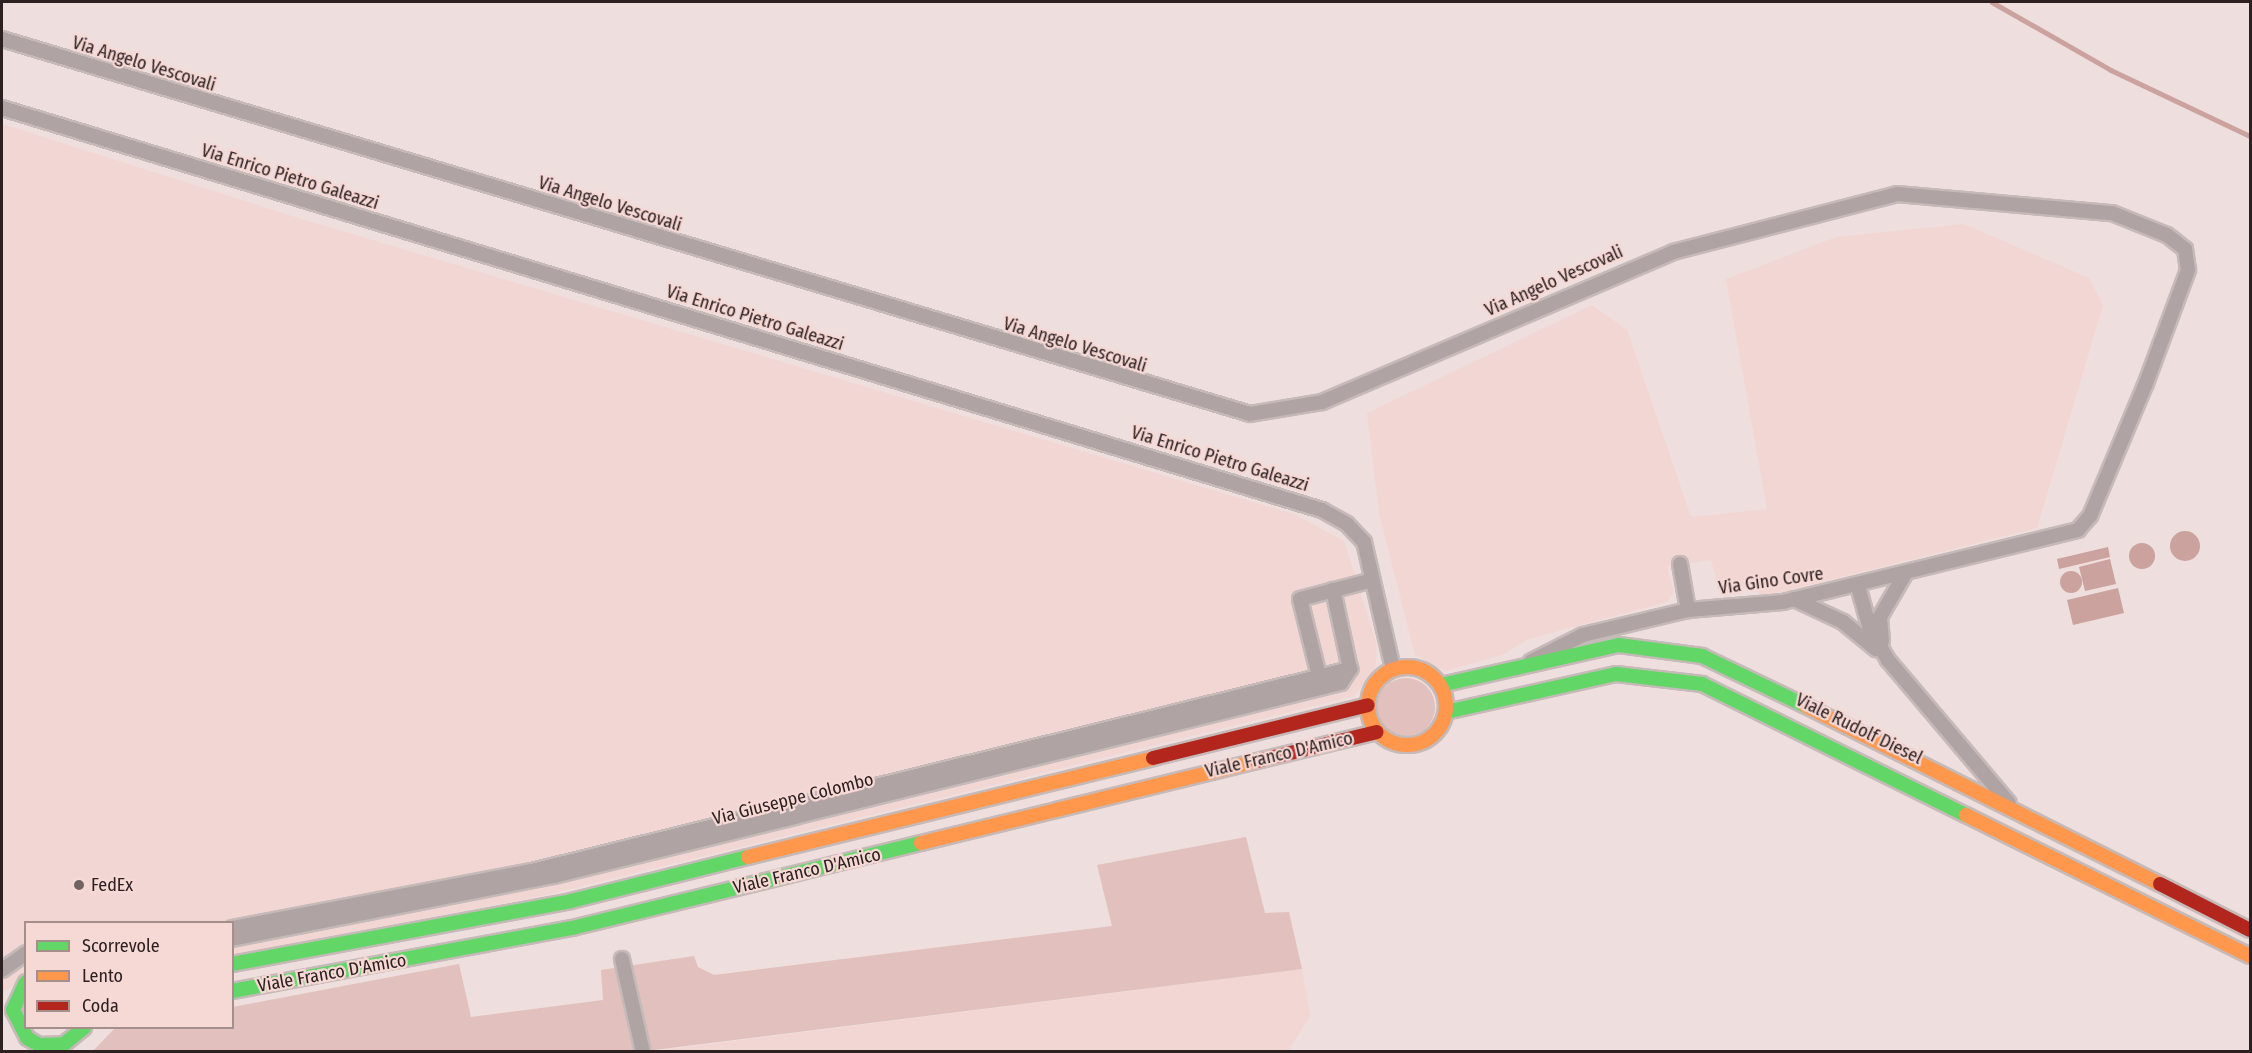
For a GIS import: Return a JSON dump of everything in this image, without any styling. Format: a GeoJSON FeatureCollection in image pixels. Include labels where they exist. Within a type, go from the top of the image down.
{"type":"FeatureCollection","features":[{"type":"Feature","properties":{"kind":"street","name":"Via Angelo Vescovali"},"geometry":{"type":"LineString","coordinates":[[2,39],[1250,414],[1323,402],[1673,252],[1897,194],[2086,210],[2136,222],[2182,245],[2188,270],[2090,516],[2072,532],[2027,543]]}},
{"type":"Feature","properties":{"kind":"street","name":"Via Enrico Pietro Galeazzi"},"geometry":{"type":"LineString","coordinates":[[2,108],[1322,510],[1347,524],[1364,542],[1393,669]]}},
{"type":"Feature","properties":{"kind":"street","name":"Via Gino Covre"},"geometry":{"type":"LineString","coordinates":[[1526,665],[1575,637],[1688,610],[1794,599],[1858,586],[2027,543]]}},
{"type":"Feature","properties":{"kind":"street"},"geometry":{"type":"LineString","coordinates":[[1680,564],[1688,610]]}},
{"type":"Feature","properties":{"kind":"street"},"geometry":{"type":"LineString","coordinates":[[1888,660],[1880,617],[1905,574]]}},
{"type":"Feature","properties":{"kind":"street"},"geometry":{"type":"LineString","coordinates":[[1319,676],[1300,599],[1373,580]]}},
{"type":"Feature","properties":{"kind":"street"},"geometry":{"type":"LineString","coordinates":[[1858,586],[1870,629],[1888,660]]}},
{"type":"Feature","properties":{"kind":"street"},"geometry":{"type":"LineString","coordinates":[[1333,590],[1350,669]]}},
{"type":"Feature","properties":{"kind":"street"},"geometry":{"type":"LineString","coordinates":[[1794,599],[1843,622],[1888,660],[2013,807]]}},
{"type":"Feature","properties":{"kind":"street","name":"Viale Rudolf Diesel"},"geometry":{"type":"LineString","coordinates":[[1441,685],[1619,645],[1702,656],[2013,807],[2250,930]]}},
{"type":"Feature","properties":{"kind":"street","name":"Via Giuseppe Colombo"},"geometry":{"type":"LineString","coordinates":[[234,928],[532,871],[1350,669]]}},
{"type":"Feature","properties":{"kind":"street","name":"Via Giuseppe Colombo"},"geometry":{"type":"LineString","coordinates":[[234,939],[554,876],[1341,683],[1350,669]]}},
{"type":"Feature","properties":{"kind":"street"},"geometry":{"type":"LineString","coordinates":[[1393,669],[1420,669],[1441,685],[1446,712],[1435,735],[1412,745],[1393,742],[1377,732],[1368,705],[1375,684],[1393,669]]}},
{"type":"Feature","properties":{"kind":"street","name":"Viale Rudolf Diesel"},"geometry":{"type":"LineString","coordinates":[[1446,712],[1616,674],[1702,684],[2250,956]]}},
{"type":"Feature","properties":{"kind":"street","name":"Viale Franco D'Amico"},"geometry":{"type":"LineString","coordinates":[[234,964],[590,897],[1368,705]]}},
{"type":"Feature","properties":{"kind":"street","name":"Viale Franco D'Amico"},"geometry":{"type":"LineString","coordinates":[[234,991],[572,928],[1377,732]]}},
{"type":"Feature","properties":{"kind":"street"},"geometry":{"type":"LineString","coordinates":[[5,967],[24,954]]}},
{"type":"Feature","properties":{"kind":"street"},"geometry":{"type":"LineString","coordinates":[[622,959],[643,1052]]}},
{"type":"Feature","properties":{"kind":"street"},"geometry":{"type":"LineString","coordinates":[[24,984],[8,1002],[19,1029],[33,1041],[51,1047],[75,1038],[83,1029]]}},
{"type":"Feature","properties":{"kind":"street"},"geometry":{"type":"LineString","coordinates":[[4,1032],[19,1029]]}},
{"type":"Feature","properties":{"kind":"shaded area"},"geometry":{"type":"Polygon","coordinates":[[[2,124],[295,217],[1293,514],[1344,541],[1377,645],[1375,670],[1354,696],[546,895],[234,955],[234,921],[24,921],[24,980],[2,993],[2,124]]]}},
{"type":"Feature","properties":{"kind":"shaded area"},"geometry":{"type":"Polygon","coordinates":[[[1964,224],[2089,278],[2103,305],[2037,528],[1760,597],[1758,589],[1718,585],[1711,560],[1667,567],[1674,592],[1667,602],[1528,639],[1502,655],[1445,671],[1415,655],[1379,513],[1367,413],[1592,305],[1627,330],[1691,517],[1767,509],[1726,279],[1836,237],[1964,224]]]}},
{"type":"Feature","properties":{"kind":"shaded area"},"geometry":{"type":"Polygon","coordinates":[[[2185,531],[2191,532],[2199,540],[2199,552],[2191,560],[2185,561],[2179,560],[2171,552],[2170,546],[2171,540],[2179,532],[2185,531]]]}},
{"type":"Feature","properties":{"kind":"shaded area"},"geometry":{"type":"Polygon","coordinates":[[[2142,543],[2152,546],[2155,556],[2152,566],[2142,569],[2132,566],[2129,556],[2132,546],[2142,543]]]}},
{"type":"Feature","properties":{"kind":"shaded area"},"geometry":{"type":"Polygon","coordinates":[[[2108,547],[2110,557],[2059,569],[2057,559],[2108,547]]]}},
{"type":"Feature","properties":{"kind":"shaded area"},"geometry":{"type":"Polygon","coordinates":[[[2110,559],[2116,584],[2085,591],[2079,567],[2110,559]]]}},
{"type":"Feature","properties":{"kind":"shaded area"},"geometry":{"type":"Polygon","coordinates":[[[2071,571],[2079,574],[2082,582],[2079,590],[2071,593],[2063,590],[2060,582],[2063,574],[2071,571]]]}},
{"type":"Feature","properties":{"kind":"shaded area"},"geometry":{"type":"Polygon","coordinates":[[[2118,588],[2124,613],[2073,625],[2067,600],[2118,588]]]}},
{"type":"Feature","properties":{"kind":"shaded area"},"geometry":{"type":"Polygon","coordinates":[[[1400,678],[1412,678],[1427,686],[1435,701],[1435,713],[1427,728],[1412,736],[1400,736],[1385,728],[1377,713],[1377,701],[1385,686],[1400,678]]]}},
{"type":"Feature","properties":{"kind":"shaded area"},"geometry":{"type":"Polygon","coordinates":[[[1246,837],[1265,913],[1289,912],[1302,969],[646,1051],[92,1052],[114,1029],[234,1029],[234,1007],[459,964],[471,1017],[603,1000],[601,970],[694,956],[698,967],[714,975],[1112,926],[1097,865],[1246,837]]]}},
{"type":"Feature","properties":{"kind":"shaded area"},"geometry":{"type":"Polygon","coordinates":[[[1302,969],[1310,1016],[1288,1051],[656,1051],[1302,969]]]}},
{"type":"Feature","properties":{"kind":"waterway"},"geometry":{"type":"LineString","coordinates":[[1992,2],[2111,70],[2250,136]]}},
{"type":"Feature","properties":{"kind":"traffic: fast"},"geometry":{"type":"LineString","coordinates":[[1441,685],[1619,645],[1702,656],[1806,706]]}},
{"type":"Feature","properties":{"kind":"traffic: fast"},"geometry":{"type":"LineString","coordinates":[[1446,712],[1616,674],[1702,684],[1966,815]]}},
{"type":"Feature","properties":{"kind":"traffic: fast"},"geometry":{"type":"LineString","coordinates":[[234,991],[572,928],[921,843]]}},
{"type":"Feature","properties":{"kind":"traffic: fast"},"geometry":{"type":"LineString","coordinates":[[234,964],[571,901],[748,857]]}},
{"type":"Feature","properties":{"kind":"traffic: fast"},"geometry":{"type":"LineString","coordinates":[[24,986],[13,1010],[27,1038],[39,1045],[64,1044],[83,1029]]}},
{"type":"Feature","properties":{"kind":"traffic: slow"},"geometry":{"type":"LineString","coordinates":[[1407,667],[1422,670],[1435,678],[1443,691],[1446,706],[1443,721],[1435,734],[1422,742],[1407,745],[1392,742],[1379,734],[1371,721],[1368,706],[1371,691],[1379,678],[1392,670],[1407,667]]}},
{"type":"Feature","properties":{"kind":"traffic: slow"},"geometry":{"type":"LineString","coordinates":[[1806,706],[2160,884]]}},
{"type":"Feature","properties":{"kind":"traffic: slow"},"geometry":{"type":"LineString","coordinates":[[748,857],[1153,758]]}},
{"type":"Feature","properties":{"kind":"traffic: slow"},"geometry":{"type":"LineString","coordinates":[[921,843],[1257,761]]}},
{"type":"Feature","properties":{"kind":"traffic: slow"},"geometry":{"type":"LineString","coordinates":[[1966,815],[2250,956]]}},
{"type":"Feature","properties":{"kind":"traffic: jam"},"geometry":{"type":"LineString","coordinates":[[1153,758],[1368,705]]}},
{"type":"Feature","properties":{"kind":"traffic: jam"},"geometry":{"type":"LineString","coordinates":[[1257,761],[1377,732]]}},
{"type":"Feature","properties":{"kind":"traffic: jam"},"geometry":{"type":"LineString","coordinates":[[2160,884],[2250,930]]}},
{"type":"Feature","properties":{"kind":"place","name":"FedEx"},"geometry":{"type":"Point","coordinates":[79,885]}}]}
